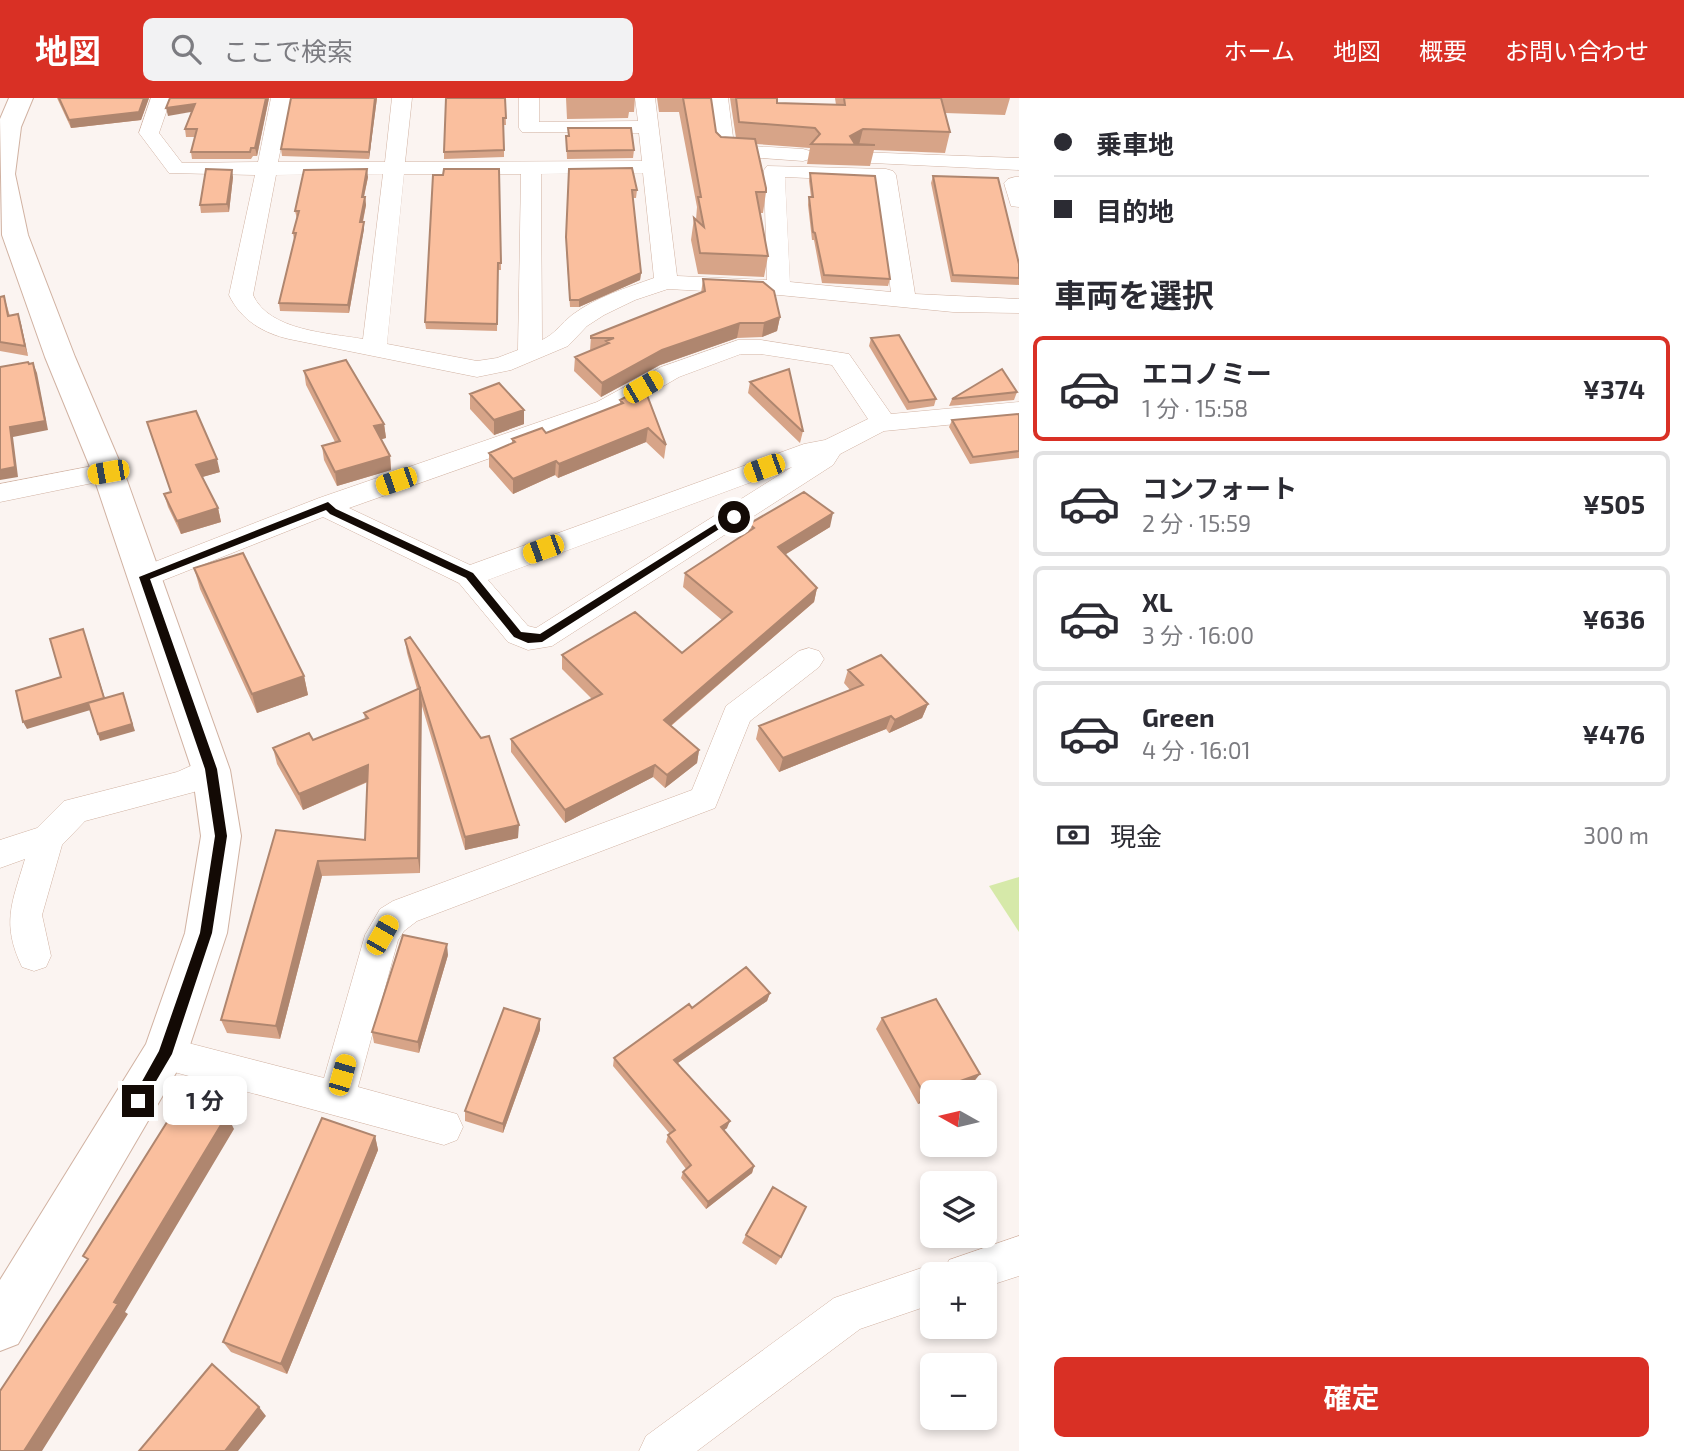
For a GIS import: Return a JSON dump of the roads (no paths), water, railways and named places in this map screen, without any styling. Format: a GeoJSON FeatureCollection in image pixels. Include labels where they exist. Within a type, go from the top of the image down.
{"type":"FeatureCollection","features":[{"type":"Feature","properties":{"kind":"street"},"geometry":{"type":"LineString","coordinates":[[0,1326],[165,1054],[206,933],[221,836],[211,769],[108,472],[8,235],[2,174],[9,127],[21,98]]}},
{"type":"Feature","properties":{"kind":"street"},"geometry":{"type":"LineString","coordinates":[[161,98],[149,133],[176,169],[653,167]]}},
{"type":"Feature","properties":{"kind":"street"},"geometry":{"type":"LineString","coordinates":[[281,98],[241,295],[246,309],[261,320],[289,332],[477,369],[502,365],[560,341],[579,321],[596,310],[627,295],[666,282],[779,288],[953,305],[1019,306]]}},
{"type":"Feature","properties":{"kind":"street"},"geometry":{"type":"LineString","coordinates":[[374,349],[402,98]]}},
{"type":"Feature","properties":{"kind":"street"},"geometry":{"type":"LineString","coordinates":[[529,98],[529,128],[648,127]]}},
{"type":"Feature","properties":{"kind":"street"},"geometry":{"type":"LineString","coordinates":[[645,98],[666,282]]}},
{"type":"Feature","properties":{"kind":"street"},"geometry":{"type":"LineString","coordinates":[[718,98],[725,151],[1019,164]]}},
{"type":"Feature","properties":{"kind":"street"},"geometry":{"type":"LineString","coordinates":[[530,353],[531,168]]}},
{"type":"Feature","properties":{"kind":"street"},"geometry":{"type":"LineString","coordinates":[[779,288],[774,170],[886,176],[904,299]]}},
{"type":"Feature","properties":{"kind":"street"},"geometry":{"type":"LineString","coordinates":[[1019,183],[1015,183],[1019,201]]}},
{"type":"Feature","properties":{"kind":"street"},"geometry":{"type":"LineString","coordinates":[[144,577],[328,505],[606,408],[670,372],[738,347],[761,347],[840,359],[884,423]]}},
{"type":"Feature","properties":{"kind":"street"},"geometry":{"type":"LineString","coordinates":[[469,576],[813,450],[831,448],[869,427],[884,423],[1019,410]]}},
{"type":"Feature","properties":{"kind":"street"},"geometry":{"type":"LineString","coordinates":[[328,505],[333,511],[469,576],[517,634],[528,639],[542,638],[824,460],[831,448]]}},
{"type":"Feature","properties":{"kind":"street"},"geometry":{"type":"LineString","coordinates":[[0,493],[108,472]]}},
{"type":"Feature","properties":{"kind":"street"},"geometry":{"type":"LineString","coordinates":[[336,1099],[382,935],[392,920],[405,911],[704,799],[737,715],[809,659]]}},
{"type":"Feature","properties":{"kind":"street"},"geometry":{"type":"LineString","coordinates":[[34,956],[25,915],[48,838],[75,810],[183,782],[211,769]]}},
{"type":"Feature","properties":{"kind":"street"},"geometry":{"type":"LineString","coordinates":[[0,854],[48,838]]}},
{"type":"Feature","properties":{"kind":"street"},"geometry":{"type":"LineString","coordinates":[[165,1054],[444,1127]]}},
{"type":"Feature","properties":{"kind":"street"},"geometry":{"type":"LineString","coordinates":[[997,1263],[1019,1256]]}},
{"type":"Feature","properties":{"kind":"street"},"geometry":{"type":"LineString","coordinates":[[661,1451],[848,1312],[920,1288]]}}]}
